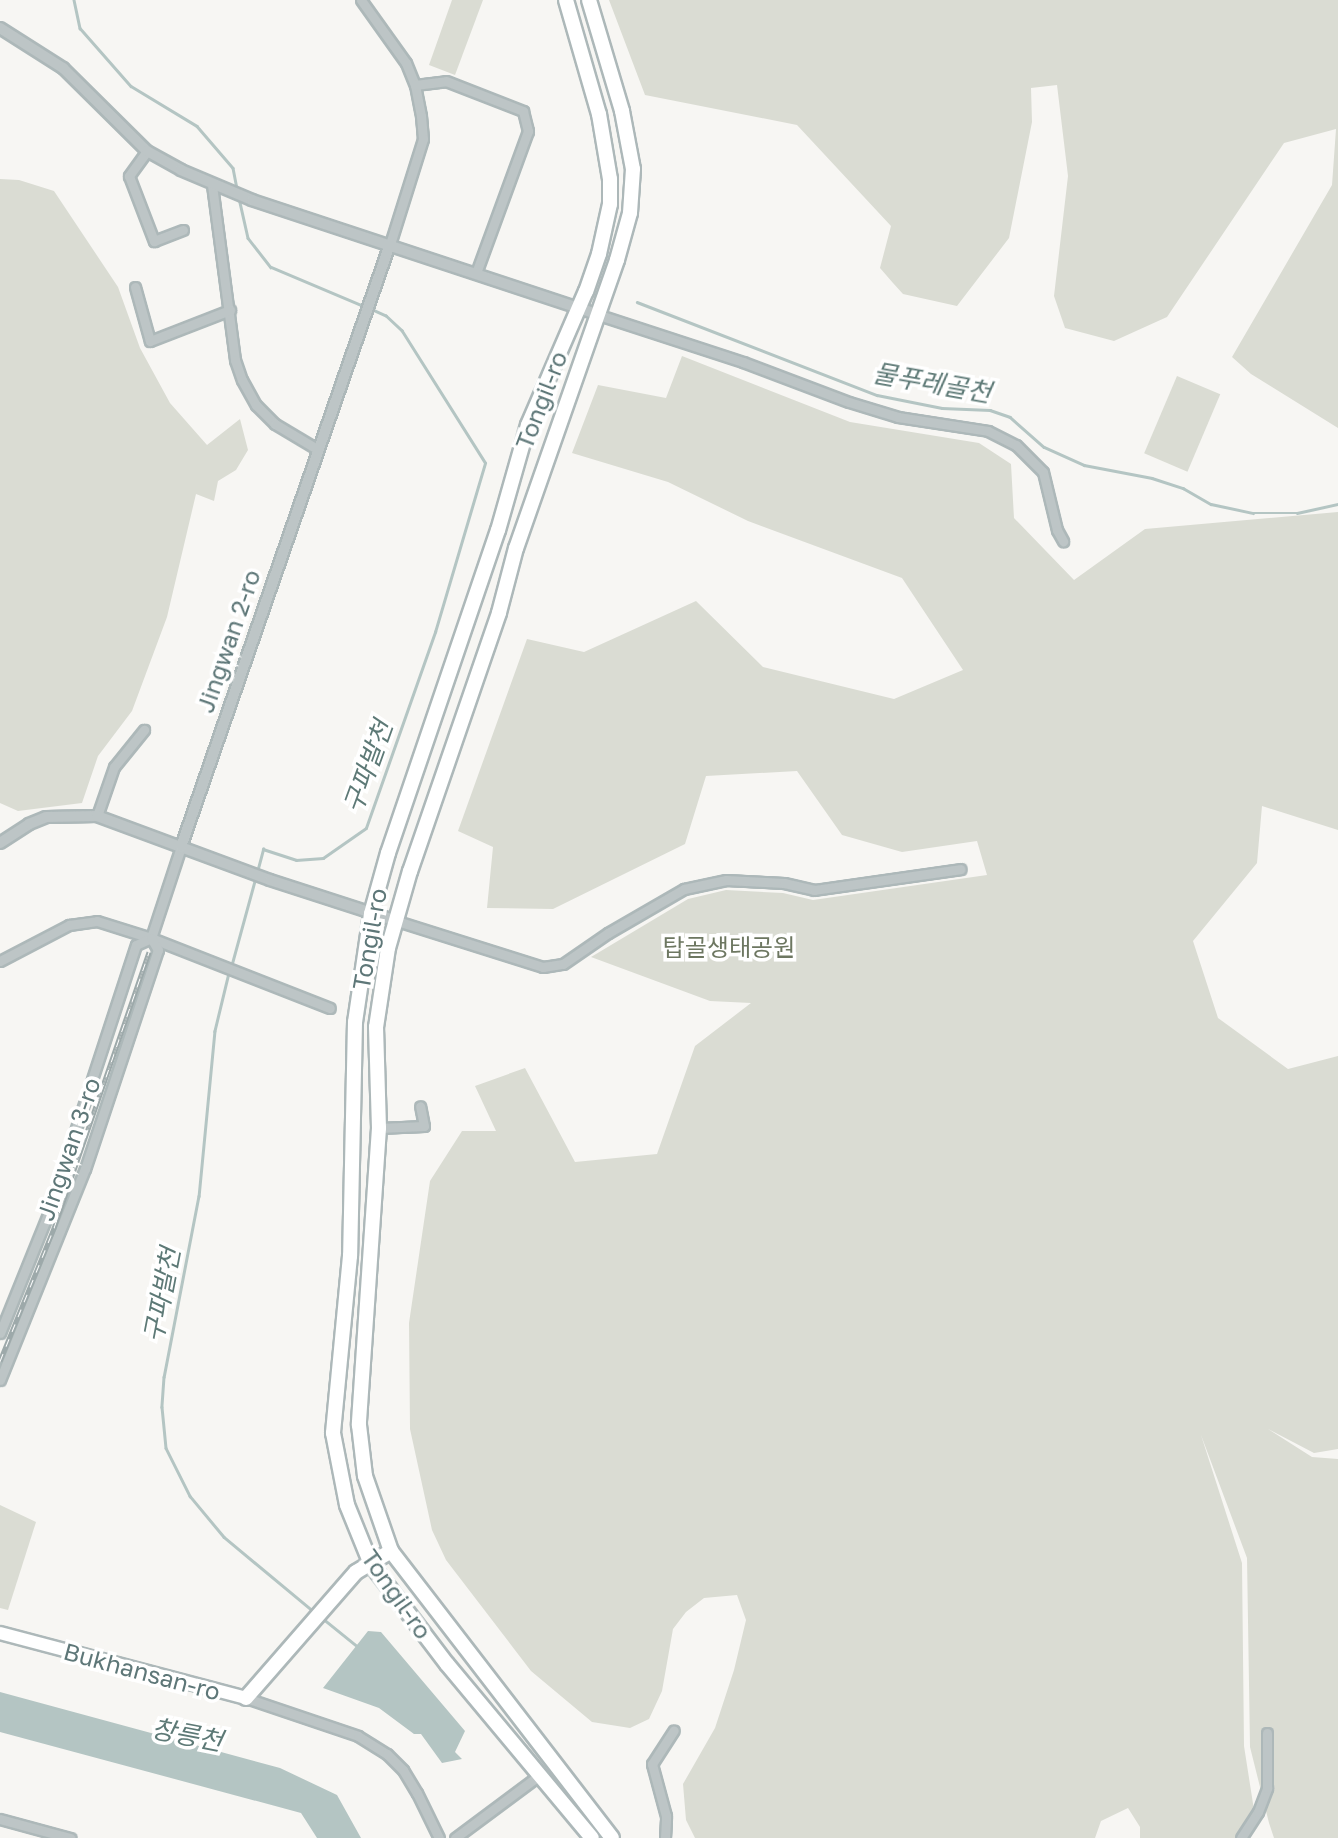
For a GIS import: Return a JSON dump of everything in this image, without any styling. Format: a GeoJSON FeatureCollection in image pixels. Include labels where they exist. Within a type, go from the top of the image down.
{"type":"FeatureCollection","features":[{"type":"Feature","properties":{"kind":"main road","name":"Tongil-ro"},"geometry":{"type":"LineString","coordinates":[[566,0],[598,114],[610,179],[610,204],[599,254],[528,425],[495,540],[388,853],[371,914],[355,1022],[350,1256],[333,1433],[347,1504],[371,1564],[447,1664],[592,1838]]}},
{"type":"Feature","properties":{"kind":"main road","name":"Tongil-ro"},"geometry":{"type":"LineString","coordinates":[[589,0],[622,111],[633,169],[626,225],[617,260],[516,548],[499,613],[410,871],[388,948],[376,1027],[379,1128],[359,1425],[365,1476],[391,1551],[612,1838]]}},
{"type":"Feature","properties":{"kind":"main road","name":"Bukhansan-ro"},"geometry":{"type":"LineString","coordinates":[[0,1633],[246,1698],[356,1572],[391,1551]]}},
{"type":"Feature","properties":{"kind":"street"},"geometry":{"type":"LineString","coordinates":[[361,0],[406,63],[415,85],[423,139],[390,244]]}},
{"type":"Feature","properties":{"kind":"street"},"geometry":{"type":"LineString","coordinates":[[0,28],[63,68],[147,151],[212,185],[757,367],[849,402],[898,417],[988,431],[1016,445],[1043,472],[1057,530],[1063,541]]}},
{"type":"Feature","properties":{"kind":"street"},"geometry":{"type":"LineString","coordinates":[[415,85],[446,81],[523,111],[528,131],[476,274]]}},
{"type":"Feature","properties":{"kind":"street"},"geometry":{"type":"LineString","coordinates":[[147,151],[129,176],[154,241],[183,230]]}},
{"type":"Feature","properties":{"kind":"street"},"geometry":{"type":"LineString","coordinates":[[212,185],[235,359],[256,405],[275,425],[317,449]]}},
{"type":"Feature","properties":{"kind":"street","name":"Jingwan 2-ro"},"geometry":{"type":"LineString","coordinates":[[181,847],[390,244]]}},
{"type":"Feature","properties":{"kind":"street"},"geometry":{"type":"LineString","coordinates":[[135,287],[150,341],[230,310]]}},
{"type":"Feature","properties":{"kind":"street"},"geometry":{"type":"LineString","coordinates":[[97,816],[114,767],[144,730]]}},
{"type":"Feature","properties":{"kind":"street"},"geometry":{"type":"LineString","coordinates":[[0,843],[29,824],[46,817],[97,816],[270,880],[397,921]]}},
{"type":"Feature","properties":{"kind":"street","name":"Jingwan 3-ro"},"geometry":{"type":"LineString","coordinates":[[0,1333],[52,1201],[136,945],[151,938],[181,847]]}},
{"type":"Feature","properties":{"kind":"street","name":"Tongil-ro"},"geometry":{"type":"LineString","coordinates":[[397,921],[542,967],[563,964],[608,933],[684,889],[726,880],[784,883],[814,890],[961,869]]}},
{"type":"Feature","properties":{"kind":"street"},"geometry":{"type":"LineString","coordinates":[[0,961],[69,925],[97,921],[151,938],[330,1008]]}},
{"type":"Feature","properties":{"kind":"street","name":"Jingwan 3-ro"},"geometry":{"type":"LineString","coordinates":[[1,1374],[85,1170],[158,950],[151,938]]}},
{"type":"Feature","properties":{"kind":"street"},"geometry":{"type":"LineString","coordinates":[[379,1128],[424,1126],[419,1106]]}},
{"type":"Feature","properties":{"kind":"street"},"geometry":{"type":"LineString","coordinates":[[246,1698],[358,1736],[387,1754],[403,1770],[439,1838]]}},
{"type":"Feature","properties":{"kind":"street"},"geometry":{"type":"LineString","coordinates":[[665,1838],[666,1816],[652,1764],[674,1730]]}},
{"type":"Feature","properties":{"kind":"street"},"geometry":{"type":"LineString","coordinates":[[1241,1838],[1258,1812],[1267,1788],[1266,1733]]}},
{"type":"Feature","properties":{"kind":"street"},"geometry":{"type":"LineString","coordinates":[[456,1838],[541,1774]]}},
{"type":"Feature","properties":{"kind":"street"},"geometry":{"type":"LineString","coordinates":[[0,1819],[49,1835],[70,1838]]}},
{"type":"Feature","properties":{"kind":"green space"},"geometry":{"type":"Polygon","coordinates":[[[452,0],[483,0],[455,75],[429,65],[452,0]]]}},
{"type":"Feature","properties":{"kind":"green space"},"geometry":{"type":"Polygon","coordinates":[[[609,0],[1338,0],[1338,428],[1251,374],[1232,357],[1332,185],[1336,129],[1284,143],[1167,317],[1114,341],[1065,328],[1054,296],[1068,176],[1057,85],[1031,88],[1032,122],[1009,238],[957,306],[903,294],[893,283],[880,268],[891,226],[797,125],[645,95],[609,0]]]}},
{"type":"Feature","properties":{"kind":"green space"},"geometry":{"type":"Polygon","coordinates":[[[0,179],[19,180],[54,191],[118,287],[140,348],[170,403],[207,445],[240,419],[248,450],[236,470],[218,481],[214,501],[196,494],[167,617],[132,711],[98,756],[82,803],[18,811],[0,803],[0,179]]]}},
{"type":"Feature","properties":{"kind":"green space","name":"탑골생태공원"},"geometry":{"type":"Polygon","coordinates":[[[682,356],[850,422],[979,443],[1011,464],[1014,518],[1074,580],[1145,529],[1338,512],[1338,830],[1262,806],[1257,863],[1193,941],[1218,1018],[1288,1069],[1338,1056],[1338,1449],[1314,1453],[1268,1429],[1312,1457],[1338,1459],[1338,1838],[1274,1838],[1250,1747],[1247,1558],[1201,1435],[1242,1563],[1244,1746],[1254,1810],[1235,1838],[1140,1838],[1140,1827],[1128,1808],[1101,1821],[1095,1838],[695,1838],[686,1820],[683,1784],[715,1728],[734,1670],[746,1620],[737,1595],[704,1598],[686,1612],[673,1629],[662,1691],[649,1719],[630,1728],[592,1722],[531,1671],[446,1560],[432,1530],[410,1429],[409,1323],[430,1181],[462,1131],[496,1131],[475,1086],[525,1068],[575,1162],[657,1154],[695,1046],[751,1003],[710,1001],[591,957],[688,899],[726,890],[783,893],[813,900],[987,875],[977,841],[902,852],[842,835],[797,771],[706,776],[685,844],[553,909],[487,908],[493,847],[458,831],[527,639],[584,652],[696,601],[763,667],[894,699],[963,670],[902,578],[748,521],[668,482],[572,453],[598,385],[666,398],[682,356]]]}},
{"type":"Feature","properties":{"kind":"green space"},"geometry":{"type":"Polygon","coordinates":[[[1177,376],[1220,394],[1187,472],[1144,453],[1177,376]]]}},
{"type":"Feature","properties":{"kind":"green space"},"geometry":{"type":"Polygon","coordinates":[[[0,1505],[36,1522],[8,1610],[0,1608],[0,1505]]]}},
{"type":"Feature","properties":{"kind":"shaded area"},"geometry":{"type":"Polygon","coordinates":[[[368,1631],[381,1632],[465,1731],[455,1752],[462,1759],[442,1763],[421,1734],[414,1734],[379,1708],[323,1688],[368,1631]]]}},
{"type":"Feature","properties":{"kind":"shaded area"},"geometry":{"type":"Polygon","coordinates":[[[0,1692],[280,1768],[337,1795],[361,1838],[317,1838],[301,1813],[0,1732],[0,1692]]]}},
{"type":"Feature","properties":{"kind":"waterway","name":"구파발천"},"geometry":{"type":"LineString","coordinates":[[74,0],[80,28],[131,86],[197,126],[233,168],[237,188]]}},
{"type":"Feature","properties":{"kind":"waterway","name":"구파발천"},"geometry":{"type":"LineString","coordinates":[[239,198],[248,238],[271,267],[364,306]]}},
{"type":"Feature","properties":{"kind":"waterway","name":"물푸레골천"},"geometry":{"type":"LineString","coordinates":[[637,302],[877,395],[942,408],[990,410],[1010,417],[1044,447],[1084,465],[1152,478],[1183,488],[1211,504],[1253,513],[1297,513],[1338,504]]}},
{"type":"Feature","properties":{"kind":"waterway","name":"구파발천"},"geometry":{"type":"LineString","coordinates":[[257,872],[263,849],[296,860],[323,858],[366,828],[435,632],[485,463],[402,331],[386,316],[370,309]]}},
{"type":"Feature","properties":{"kind":"waterway","name":"구파발천"},"geometry":{"type":"LineString","coordinates":[[231,967],[255,879]]}},
{"type":"Feature","properties":{"kind":"waterway","name":"구파발천"},"geometry":{"type":"LineString","coordinates":[[229,973],[215,1031],[199,1196],[164,1377],[162,1407],[166,1448],[190,1496],[224,1537],[313,1611]]}},
{"type":"Feature","properties":{"kind":"waterway","name":"구파발천"},"geometry":{"type":"LineString","coordinates":[[321,1617],[357,1646]]}},
{"type":"Feature","properties":{"kind":"railway"},"geometry":{"type":"LineString","coordinates":[[0,1361],[54,1228],[149,952]]}},
{"type":"Feature","properties":{"kind":"water label","name":"창릉천"},"geometry":{"type":"Point","coordinates":[187,1735]}}]}
